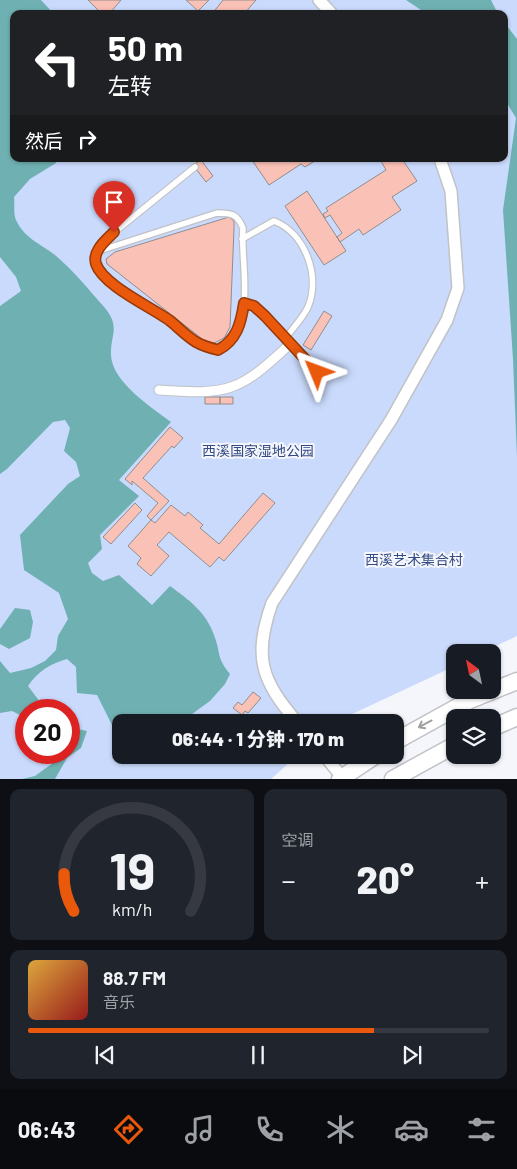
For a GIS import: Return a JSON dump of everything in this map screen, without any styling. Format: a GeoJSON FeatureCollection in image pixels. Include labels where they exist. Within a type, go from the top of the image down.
{"type":"FeatureCollection","features":[{"type":"Feature","properties":{"kind":"main road"},"geometry":{"type":"LineString","coordinates":[[404,737],[470,700],[517,681]]}},
{"type":"Feature","properties":{"kind":"main road"},"geometry":{"type":"LineString","coordinates":[[501,724],[517,717]]}},
{"type":"Feature","properties":{"kind":"main road"},"geometry":{"type":"LineString","coordinates":[[393,779],[446,750]]}},
{"type":"Feature","properties":{"kind":"main road"},"geometry":{"type":"LineString","coordinates":[[341,778],[362,764]]}},
{"type":"Feature","properties":{"kind":"street"},"geometry":{"type":"LineString","coordinates":[[320,0],[329,10]]}},
{"type":"Feature","properties":{"kind":"street"},"geometry":{"type":"LineString","coordinates":[[290,714],[274,695],[263,667],[263,628],[272,603],[386,427],[447,320],[458,288],[451,190],[441,162]]}},
{"type":"Feature","properties":{"kind":"street"},"geometry":{"type":"LineString","coordinates":[[160,390],[217,392],[236,387],[253,377],[288,342]]}},
{"type":"Feature","properties":{"kind":"street"},"geometry":{"type":"LineString","coordinates":[[331,764],[341,778]]}},
{"type":"Feature","properties":{"kind":"lane"},"geometry":{"type":"LineString","coordinates":[[96,254],[102,250],[217,213],[233,213],[239,218],[243,228],[244,303],[233,340],[218,350],[206,347],[120,289],[102,274],[96,263],[96,254],[99,247],[114,232],[194,167]]}},
{"type":"Feature","properties":{"kind":"lane"},"geometry":{"type":"LineString","coordinates":[[242,239],[274,221],[292,233],[308,259],[313,289],[307,308],[288,342]]}},
{"type":"Feature","properties":{"kind":"lane"},"geometry":{"type":"LineString","coordinates":[[244,303],[254,306],[265,316],[317,372]]}},
{"type":"Feature","properties":{"kind":"green space","name":"西溪国家湿地公园"},"geometry":{"type":"Polygon","coordinates":[[[0,0],[517,0],[517,636],[500,644],[446,644],[446,670],[352,714],[112,714],[112,764],[288,764],[271,779],[0,779],[0,0]]]}},
{"type":"Feature","properties":{"kind":"shaded area"},"geometry":{"type":"Polygon","coordinates":[[[0,0],[41,0],[50,10],[10,10],[10,162],[56,163],[30,179],[14,197],[16,220],[28,236],[55,255],[69,268],[105,308],[114,326],[111,355],[118,375],[143,401],[171,422],[119,480],[139,496],[100,535],[102,549],[88,563],[92,573],[103,581],[119,575],[152,605],[170,586],[202,613],[211,627],[221,659],[230,674],[225,684],[210,701],[192,714],[112,714],[112,725],[97,695],[77,693],[76,667],[67,659],[45,669],[28,686],[38,699],[15,699],[15,712],[12,711],[0,713],[0,661],[10,673],[31,668],[45,661],[56,650],[58,636],[68,619],[59,593],[24,570],[20,535],[68,484],[80,476],[76,462],[64,451],[70,428],[65,420],[53,422],[0,474],[0,306],[21,291],[16,277],[0,257],[0,0]]]}},
{"type":"Feature","properties":{"kind":"shaded area"},"geometry":{"type":"Polygon","coordinates":[[[406,0],[491,0],[496,10],[421,10],[406,0]]]}},
{"type":"Feature","properties":{"kind":"shaded area"},"geometry":{"type":"Polygon","coordinates":[[[508,27],[517,39],[517,457],[513,359],[503,210],[516,118],[508,105],[508,27]]]}},
{"type":"Feature","properties":{"kind":"shaded area"},"geometry":{"type":"Polygon","coordinates":[[[15,608],[30,610],[33,622],[30,638],[9,649],[0,644],[0,629],[15,608]]]}},
{"type":"Feature","properties":{"kind":"shaded area"},"geometry":{"type":"Polygon","coordinates":[[[80,729],[87,731],[80,749],[80,729]]]}},
{"type":"Feature","properties":{"kind":"shaded area"},"geometry":{"type":"Polygon","coordinates":[[[52,764],[64,764],[55,779],[22,779],[35,776],[52,764]]]}},
{"type":"Feature","properties":{"kind":"building"},"geometry":{"type":"Polygon","coordinates":[[[88,0],[121,0],[112,10],[98,10],[88,0]]]}},
{"type":"Feature","properties":{"kind":"building"},"geometry":{"type":"Polygon","coordinates":[[[186,0],[209,0],[199,10],[186,0]]]}},
{"type":"Feature","properties":{"kind":"building"},"geometry":{"type":"Polygon","coordinates":[[[223,0],[256,0],[247,10],[215,10],[223,0]]]}},
{"type":"Feature","properties":{"kind":"building"},"geometry":{"type":"Polygon","coordinates":[[[202,162],[213,176],[206,182],[193,165],[202,162]]]}},
{"type":"Feature","properties":{"kind":"building"},"geometry":{"type":"Polygon","coordinates":[[[253,162],[313,162],[305,167],[301,164],[269,185],[253,162]]]}},
{"type":"Feature","properties":{"kind":"building"},"geometry":{"type":"Polygon","coordinates":[[[382,162],[404,162],[417,181],[392,197],[401,210],[363,235],[359,229],[340,242],[337,237],[342,233],[330,215],[325,218],[323,214],[328,211],[326,208],[386,170],[382,162]]]}},
{"type":"Feature","properties":{"kind":"building"},"geometry":{"type":"Polygon","coordinates":[[[307,191],[346,251],[324,265],[285,206],[307,191]]]}},
{"type":"Feature","properties":{"kind":"building"},"geometry":{"type":"Polygon","coordinates":[[[229,217],[234,221],[230,327],[224,338],[214,343],[206,342],[107,264],[106,259],[115,252],[229,217]]]}},
{"type":"Feature","properties":{"kind":"building"},"geometry":{"type":"Polygon","coordinates":[[[324,311],[332,316],[311,350],[303,345],[324,311]]]}},
{"type":"Feature","properties":{"kind":"building"},"geometry":{"type":"Polygon","coordinates":[[[205,397],[220,397],[220,404],[205,404],[205,397]]]}},
{"type":"Feature","properties":{"kind":"building"},"geometry":{"type":"Polygon","coordinates":[[[220,397],[233,397],[233,404],[220,404],[220,397]]]}},
{"type":"Feature","properties":{"kind":"building"},"geometry":{"type":"Polygon","coordinates":[[[170,427],[183,438],[174,448],[172,446],[143,478],[169,501],[151,520],[147,516],[158,503],[132,481],[132,485],[125,479],[170,427]]]}},
{"type":"Feature","properties":{"kind":"building"},"geometry":{"type":"Polygon","coordinates":[[[263,493],[275,503],[224,561],[219,557],[210,567],[169,532],[157,545],[169,556],[151,576],[137,564],[141,558],[128,546],[151,520],[155,523],[171,505],[185,516],[188,512],[203,525],[200,528],[219,544],[263,493]]]}},
{"type":"Feature","properties":{"kind":"building"},"geometry":{"type":"Polygon","coordinates":[[[135,503],[142,510],[111,544],[103,537],[135,503]]]}},
{"type":"Feature","properties":{"kind":"building"},"geometry":{"type":"Polygon","coordinates":[[[253,692],[261,698],[248,713],[245,711],[241,714],[233,708],[238,702],[242,705],[253,692]]]}},
{"type":"Feature","properties":{"kind":"route"},"geometry":{"type":"LineString","coordinates":[[114,232],[99,247],[96,254],[96,263],[102,274],[120,289],[169,320],[185,334],[206,347],[218,350],[226,346],[233,340],[237,331],[244,303],[254,306],[276,326],[302,358],[306,359],[317,372]]}},
{"type":"Feature","properties":{"kind":"park label","name":"西溪艺术集合村"},"geometry":{"type":"Point","coordinates":[414,559]}}]}
